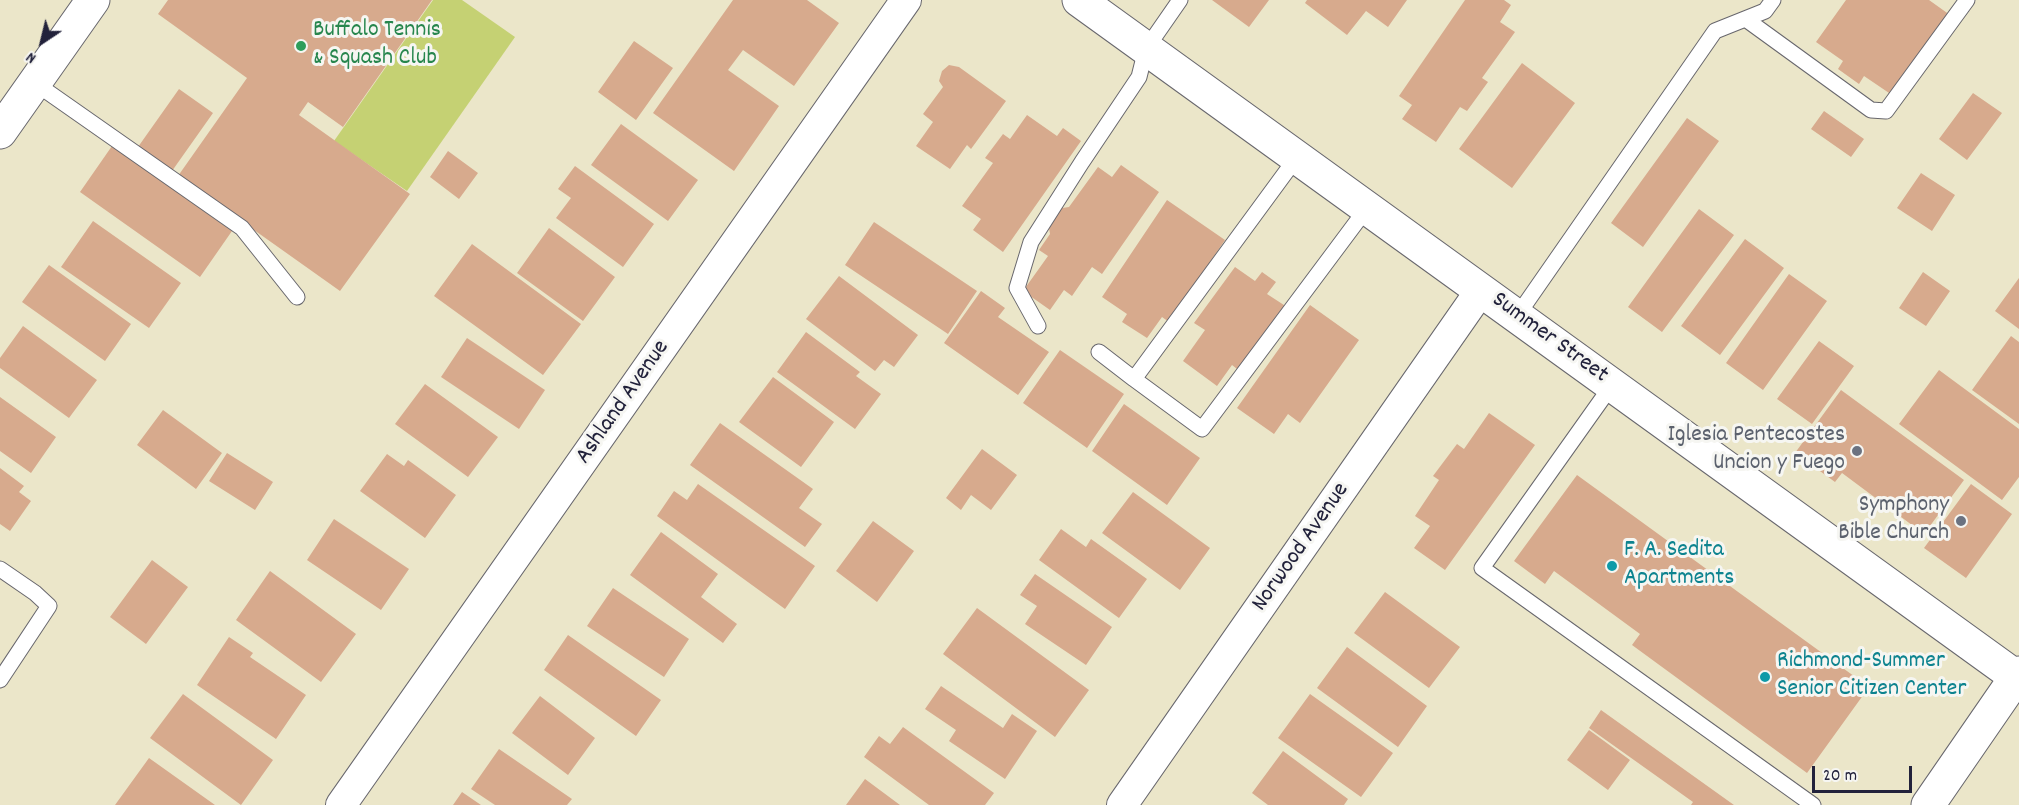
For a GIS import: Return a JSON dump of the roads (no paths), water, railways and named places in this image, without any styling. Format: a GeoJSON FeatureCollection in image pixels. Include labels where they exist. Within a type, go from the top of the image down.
{"type":"FeatureCollection","features":[{"type":"Feature","properties":{"kind":"street"},"geometry":{"type":"LineString","coordinates":[[0,132],[93,0]]}},
{"type":"Feature","properties":{"kind":"street","name":"Ashland Avenue"},"geometry":{"type":"LineString","coordinates":[[341,805],[906,0]]}},
{"type":"Feature","properties":{"kind":"street","name":"Summer Street"},"geometry":{"type":"LineString","coordinates":[[1079,0],[2018,676]]}},
{"type":"Feature","properties":{"kind":"street","name":"Norwood Avenue"},"geometry":{"type":"LineString","coordinates":[[1122,805],[1481,290]]}},
{"type":"Feature","properties":{"kind":"street"},"geometry":{"type":"LineString","coordinates":[[1928,805],[2018,676]]}},
{"type":"Feature","properties":{"kind":"lane"},"geometry":{"type":"LineString","coordinates":[[1038,326],[1017,288],[1031,242],[1139,77],[1146,49],[1180,0]]}},
{"type":"Feature","properties":{"kind":"lane"},"geometry":{"type":"LineString","coordinates":[[1517,316],[1715,31],[1765,11],[1773,0]]}},
{"type":"Feature","properties":{"kind":"lane"},"geometry":{"type":"LineString","coordinates":[[1747,20],[1871,110],[1886,111],[1967,0]]}},
{"type":"Feature","properties":{"kind":"lane"},"geometry":{"type":"LineString","coordinates":[[35,83],[242,228],[297,297]]}},
{"type":"Feature","properties":{"kind":"lane"},"geometry":{"type":"LineString","coordinates":[[1134,379],[1297,157]]}},
{"type":"Feature","properties":{"kind":"lane"},"geometry":{"type":"LineString","coordinates":[[1099,352],[1202,429],[1367,208]]}},
{"type":"Feature","properties":{"kind":"lane"},"geometry":{"type":"LineString","coordinates":[[1612,385],[1482,568],[1813,805]]}},
{"type":"Feature","properties":{"kind":"lane"},"geometry":{"type":"LineString","coordinates":[[0,568],[36,593],[49,606],[0,680]]}},
{"type":"Feature","properties":{"kind":"place","name":"Buffalo Tennis & Squash Club"},"geometry":{"type":"Point","coordinates":[301,46]}},
{"type":"Feature","properties":{"kind":"place","name":"Iglesia Pentecostes Uncion y Fuego"},"geometry":{"type":"Point","coordinates":[1857,451]}},
{"type":"Feature","properties":{"kind":"place","name":"Symphony Bible Church"},"geometry":{"type":"Point","coordinates":[1961,521]}},
{"type":"Feature","properties":{"kind":"place","name":"F. A. Sedita Apartments"},"geometry":{"type":"Point","coordinates":[1612,566]}},
{"type":"Feature","properties":{"kind":"place","name":"Richmond-Summer Senior Citizen Center"},"geometry":{"type":"Point","coordinates":[1765,677]}}]}
